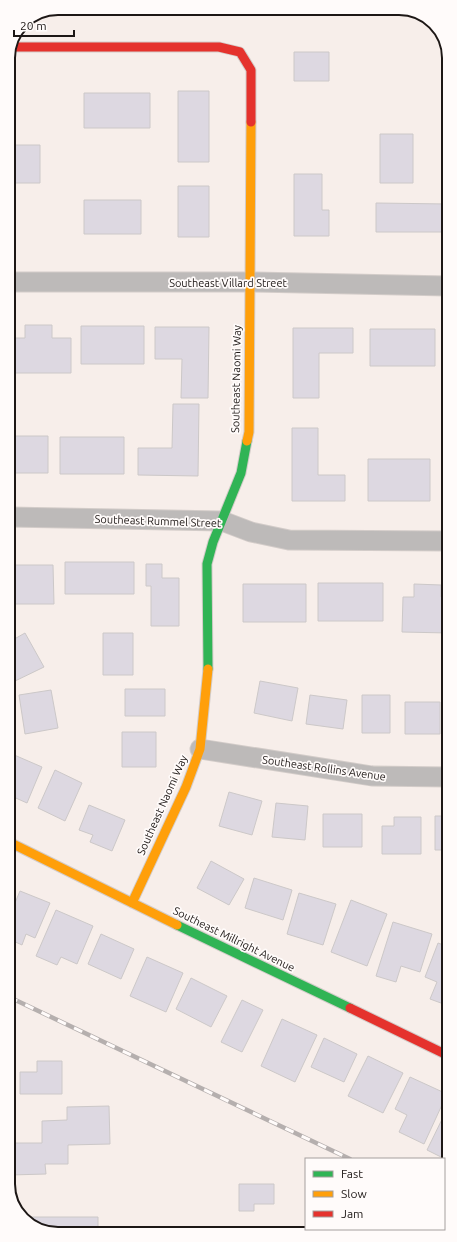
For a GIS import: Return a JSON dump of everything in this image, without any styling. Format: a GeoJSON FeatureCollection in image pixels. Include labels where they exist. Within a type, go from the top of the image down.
{"type":"FeatureCollection","features":[{"type":"Feature","properties":{"kind":"street","name":"Southeast Naomi Way"},"geometry":{"type":"LineString","coordinates":[[16,47],[219,47],[240,52],[251,70],[249,432],[241,473],[213,542],[207,564],[208,671],[200,749],[186,787],[132,903]]}},
{"type":"Feature","properties":{"kind":"street","name":"Southeast Villard Street"},"geometry":{"type":"LineString","coordinates":[[15,282],[249,282],[442,286]]}},
{"type":"Feature","properties":{"kind":"street","name":"Southeast Rummel Street"},"geometry":{"type":"LineString","coordinates":[[15,517],[222,521],[251,532],[289,540],[442,541]]}},
{"type":"Feature","properties":{"kind":"street","name":"Southeast Rollins Avenue"},"geometry":{"type":"LineString","coordinates":[[200,749],[372,776],[442,777]]}},
{"type":"Feature","properties":{"kind":"street","name":"Southeast Millright Avenue"},"geometry":{"type":"LineString","coordinates":[[15,845],[442,1053]]}},
{"type":"Feature","properties":{"kind":"building"},"geometry":{"type":"Polygon","coordinates":[[[294,52],[329,52],[329,81],[294,81],[294,52]]]}},
{"type":"Feature","properties":{"kind":"building"},"geometry":{"type":"Polygon","coordinates":[[[178,91],[209,91],[209,162],[178,162],[178,91]]]}},
{"type":"Feature","properties":{"kind":"building"},"geometry":{"type":"Polygon","coordinates":[[[84,93],[150,93],[150,128],[84,128],[84,93]]]}},
{"type":"Feature","properties":{"kind":"building"},"geometry":{"type":"Polygon","coordinates":[[[380,134],[413,134],[413,183],[380,183],[380,134]]]}},
{"type":"Feature","properties":{"kind":"building"},"geometry":{"type":"Polygon","coordinates":[[[15,145],[40,145],[40,183],[15,183],[15,145]]]}},
{"type":"Feature","properties":{"kind":"building"},"geometry":{"type":"Polygon","coordinates":[[[294,174],[322,174],[322,210],[329,210],[329,236],[294,236],[294,174]]]}},
{"type":"Feature","properties":{"kind":"building"},"geometry":{"type":"Polygon","coordinates":[[[178,186],[209,186],[209,237],[178,237],[178,186]]]}},
{"type":"Feature","properties":{"kind":"building"},"geometry":{"type":"Polygon","coordinates":[[[84,200],[141,200],[141,234],[84,234],[84,200]]]}},
{"type":"Feature","properties":{"kind":"building"},"geometry":{"type":"Polygon","coordinates":[[[376,203],[442,204],[442,232],[376,232],[376,203]]]}},
{"type":"Feature","properties":{"kind":"building"},"geometry":{"type":"Polygon","coordinates":[[[25,325],[52,325],[52,338],[71,338],[71,373],[15,373],[15,338],[25,338],[25,325]]]}},
{"type":"Feature","properties":{"kind":"building"},"geometry":{"type":"Polygon","coordinates":[[[81,326],[144,326],[144,364],[81,364],[81,326]]]}},
{"type":"Feature","properties":{"kind":"building"},"geometry":{"type":"Polygon","coordinates":[[[155,327],[209,327],[208,398],[181,398],[182,359],[155,359],[155,327]]]}},
{"type":"Feature","properties":{"kind":"building"},"geometry":{"type":"Polygon","coordinates":[[[293,328],[353,328],[353,353],[319,353],[319,398],[293,398],[293,328]]]}},
{"type":"Feature","properties":{"kind":"building"},"geometry":{"type":"Polygon","coordinates":[[[370,329],[435,329],[435,366],[370,366],[370,329]]]}},
{"type":"Feature","properties":{"kind":"building"},"geometry":{"type":"Polygon","coordinates":[[[173,404],[199,404],[198,476],[138,475],[138,448],[172,448],[173,404]]]}},
{"type":"Feature","properties":{"kind":"building"},"geometry":{"type":"Polygon","coordinates":[[[292,428],[318,428],[318,475],[345,475],[345,501],[292,501],[292,428]]]}},
{"type":"Feature","properties":{"kind":"building"},"geometry":{"type":"Polygon","coordinates":[[[15,436],[48,436],[48,473],[15,473],[15,436]]]}},
{"type":"Feature","properties":{"kind":"building"},"geometry":{"type":"Polygon","coordinates":[[[60,437],[124,437],[124,474],[60,474],[60,437]]]}},
{"type":"Feature","properties":{"kind":"building"},"geometry":{"type":"Polygon","coordinates":[[[368,459],[430,459],[430,501],[368,501],[368,459]]]}},
{"type":"Feature","properties":{"kind":"building"},"geometry":{"type":"Polygon","coordinates":[[[65,562],[134,562],[134,594],[65,594],[65,562]]]}},
{"type":"Feature","properties":{"kind":"building"},"geometry":{"type":"Polygon","coordinates":[[[146,564],[162,564],[162,578],[179,578],[179,626],[151,626],[151,586],[146,586],[146,564]]]}},
{"type":"Feature","properties":{"kind":"building"},"geometry":{"type":"Polygon","coordinates":[[[15,565],[53,565],[54,604],[15,604],[15,565]]]}},
{"type":"Feature","properties":{"kind":"building"},"geometry":{"type":"Polygon","coordinates":[[[318,583],[383,583],[383,621],[318,621],[318,583]]]}},
{"type":"Feature","properties":{"kind":"building"},"geometry":{"type":"Polygon","coordinates":[[[243,584],[306,584],[306,622],[243,622],[243,584]]]}},
{"type":"Feature","properties":{"kind":"building"},"geometry":{"type":"Polygon","coordinates":[[[414,584],[441,585],[442,633],[402,632],[403,597],[414,597],[414,584]]]}},
{"type":"Feature","properties":{"kind":"building"},"geometry":{"type":"Polygon","coordinates":[[[25,633],[44,667],[15,681],[15,639],[25,633]]]}},
{"type":"Feature","properties":{"kind":"building"},"geometry":{"type":"Polygon","coordinates":[[[103,633],[133,633],[133,675],[103,675],[103,633]]]}},
{"type":"Feature","properties":{"kind":"building"},"geometry":{"type":"Polygon","coordinates":[[[260,681],[298,688],[292,721],[254,713],[260,681]]]}},
{"type":"Feature","properties":{"kind":"building"},"geometry":{"type":"Polygon","coordinates":[[[125,689],[165,689],[165,716],[125,716],[125,689]]]}},
{"type":"Feature","properties":{"kind":"building"},"geometry":{"type":"Polygon","coordinates":[[[51,690],[58,728],[25,734],[19,695],[51,690]]]}},
{"type":"Feature","properties":{"kind":"building"},"geometry":{"type":"Polygon","coordinates":[[[310,695],[347,700],[343,729],[306,724],[310,695]]]}},
{"type":"Feature","properties":{"kind":"building"},"geometry":{"type":"Polygon","coordinates":[[[362,695],[390,695],[390,733],[362,733],[362,695]]]}},
{"type":"Feature","properties":{"kind":"building"},"geometry":{"type":"Polygon","coordinates":[[[405,702],[440,702],[440,734],[405,734],[405,702]]]}},
{"type":"Feature","properties":{"kind":"building"},"geometry":{"type":"Polygon","coordinates":[[[122,732],[156,732],[156,767],[122,767],[122,732]]]}},
{"type":"Feature","properties":{"kind":"building"},"geometry":{"type":"Polygon","coordinates":[[[15,755],[42,767],[27,803],[15,798],[15,755]]]}},
{"type":"Feature","properties":{"kind":"building"},"geometry":{"type":"Polygon","coordinates":[[[55,770],[82,783],[65,821],[38,808],[55,770]]]}},
{"type":"Feature","properties":{"kind":"building"},"geometry":{"type":"Polygon","coordinates":[[[229,792],[262,801],[252,835],[219,826],[229,792]]]}},
{"type":"Feature","properties":{"kind":"building"},"geometry":{"type":"Polygon","coordinates":[[[276,803],[308,806],[305,840],[272,837],[276,803]]]}},
{"type":"Feature","properties":{"kind":"building"},"geometry":{"type":"Polygon","coordinates":[[[89,805],[125,820],[112,851],[90,842],[93,835],[79,830],[89,805]]]}},
{"type":"Feature","properties":{"kind":"building"},"geometry":{"type":"Polygon","coordinates":[[[323,814],[362,814],[362,847],[323,847],[323,814]]]}},
{"type":"Feature","properties":{"kind":"building"},"geometry":{"type":"Polygon","coordinates":[[[435,816],[442,816],[442,850],[435,850],[435,816]]]}},
{"type":"Feature","properties":{"kind":"building"},"geometry":{"type":"Polygon","coordinates":[[[394,817],[421,817],[421,854],[382,854],[382,826],[394,826],[394,817]]]}},
{"type":"Feature","properties":{"kind":"building"},"geometry":{"type":"Polygon","coordinates":[[[211,861],[244,879],[229,905],[197,888],[211,861]]]}},
{"type":"Feature","properties":{"kind":"building"},"geometry":{"type":"Polygon","coordinates":[[[254,878],[292,890],[283,920],[245,908],[254,878]]]}},
{"type":"Feature","properties":{"kind":"building"},"geometry":{"type":"Polygon","coordinates":[[[20,891],[50,903],[35,938],[26,934],[22,945],[15,942],[15,903],[20,891]]]}},
{"type":"Feature","properties":{"kind":"building"},"geometry":{"type":"Polygon","coordinates":[[[299,893],[336,904],[323,945],[287,934],[299,893]]]}},
{"type":"Feature","properties":{"kind":"building"},"geometry":{"type":"Polygon","coordinates":[[[351,900],[387,914],[367,966],[331,952],[351,900]]]}},
{"type":"Feature","properties":{"kind":"building"},"geometry":{"type":"Polygon","coordinates":[[[56,910],[93,926],[77,964],[61,957],[57,965],[36,956],[56,910]]]}},
{"type":"Feature","properties":{"kind":"building"},"geometry":{"type":"Polygon","coordinates":[[[393,922],[432,934],[420,972],[401,966],[396,982],[376,976],[393,922]]]}},
{"type":"Feature","properties":{"kind":"building"},"geometry":{"type":"Polygon","coordinates":[[[101,934],[134,949],[121,979],[88,964],[101,934]]]}},
{"type":"Feature","properties":{"kind":"building"},"geometry":{"type":"Polygon","coordinates":[[[438,943],[442,944],[442,1003],[430,999],[437,982],[425,977],[438,943]]]}},
{"type":"Feature","properties":{"kind":"building"},"geometry":{"type":"Polygon","coordinates":[[[147,957],[183,973],[166,1012],[130,996],[147,957]]]}},
{"type":"Feature","properties":{"kind":"building"},"geometry":{"type":"Polygon","coordinates":[[[191,978],[227,996],[211,1027],[176,1009],[191,978]]]}},
{"type":"Feature","properties":{"kind":"building"},"geometry":{"type":"Polygon","coordinates":[[[242,1000],[263,1010],[242,1052],[221,1042],[242,1000]]]}},
{"type":"Feature","properties":{"kind":"building"},"geometry":{"type":"Polygon","coordinates":[[[282,1019],[317,1035],[295,1082],[261,1066],[282,1019]]]}},
{"type":"Feature","properties":{"kind":"building"},"geometry":{"type":"Polygon","coordinates":[[[324,1038],[357,1054],[344,1082],[311,1067],[324,1038]]]}},
{"type":"Feature","properties":{"kind":"building"},"geometry":{"type":"Polygon","coordinates":[[[368,1056],[403,1073],[383,1113],[348,1096],[368,1056]]]}},
{"type":"Feature","properties":{"kind":"building"},"geometry":{"type":"Polygon","coordinates":[[[37,1061],[62,1061],[62,1094],[20,1094],[20,1072],[37,1072],[37,1061]]]}},
{"type":"Feature","properties":{"kind":"building"},"geometry":{"type":"Polygon","coordinates":[[[410,1077],[442,1092],[442,1105],[424,1144],[399,1132],[407,1115],[395,1109],[410,1077]]]}},
{"type":"Feature","properties":{"kind":"building"},"geometry":{"type":"Polygon","coordinates":[[[109,1106],[110,1144],[68,1145],[68,1164],[45,1164],[46,1174],[15,1175],[15,1143],[42,1143],[42,1121],[67,1120],[67,1107],[109,1106]]]}},
{"type":"Feature","properties":{"kind":"building"},"geometry":{"type":"Polygon","coordinates":[[[442,1119],[442,1158],[427,1150],[442,1119]]]}},
{"type":"Feature","properties":{"kind":"building"},"geometry":{"type":"Polygon","coordinates":[[[239,1184],[274,1184],[274,1204],[254,1204],[254,1211],[239,1211],[239,1184]]]}},
{"type":"Feature","properties":{"kind":"building"},"geometry":{"type":"Polygon","coordinates":[[[31,1217],[98,1217],[98,1227],[55,1227],[41,1224],[31,1217]]]}},
{"type":"Feature","properties":{"kind":"railway"},"geometry":{"type":"LineString","coordinates":[[15,1000],[348,1158]]}},
{"type":"Feature","properties":{"kind":"traffic: fast"},"geometry":{"type":"LineString","coordinates":[[208,669],[207,564],[213,542],[241,473],[247,441]]}},
{"type":"Feature","properties":{"kind":"traffic: fast"},"geometry":{"type":"LineString","coordinates":[[177,925],[350,1008]]}},
{"type":"Feature","properties":{"kind":"traffic: slow"},"geometry":{"type":"LineString","coordinates":[[247,441],[249,432],[251,122]]}},
{"type":"Feature","properties":{"kind":"traffic: slow"},"geometry":{"type":"LineString","coordinates":[[132,903],[186,787],[200,749],[208,669]]}},
{"type":"Feature","properties":{"kind":"traffic: slow"},"geometry":{"type":"LineString","coordinates":[[15,845],[177,925]]}},
{"type":"Feature","properties":{"kind":"traffic: jam"},"geometry":{"type":"LineString","coordinates":[[16,47],[219,47],[240,52],[251,70],[251,122]]}},
{"type":"Feature","properties":{"kind":"traffic: jam"},"geometry":{"type":"LineString","coordinates":[[350,1008],[442,1053]]}}]}
